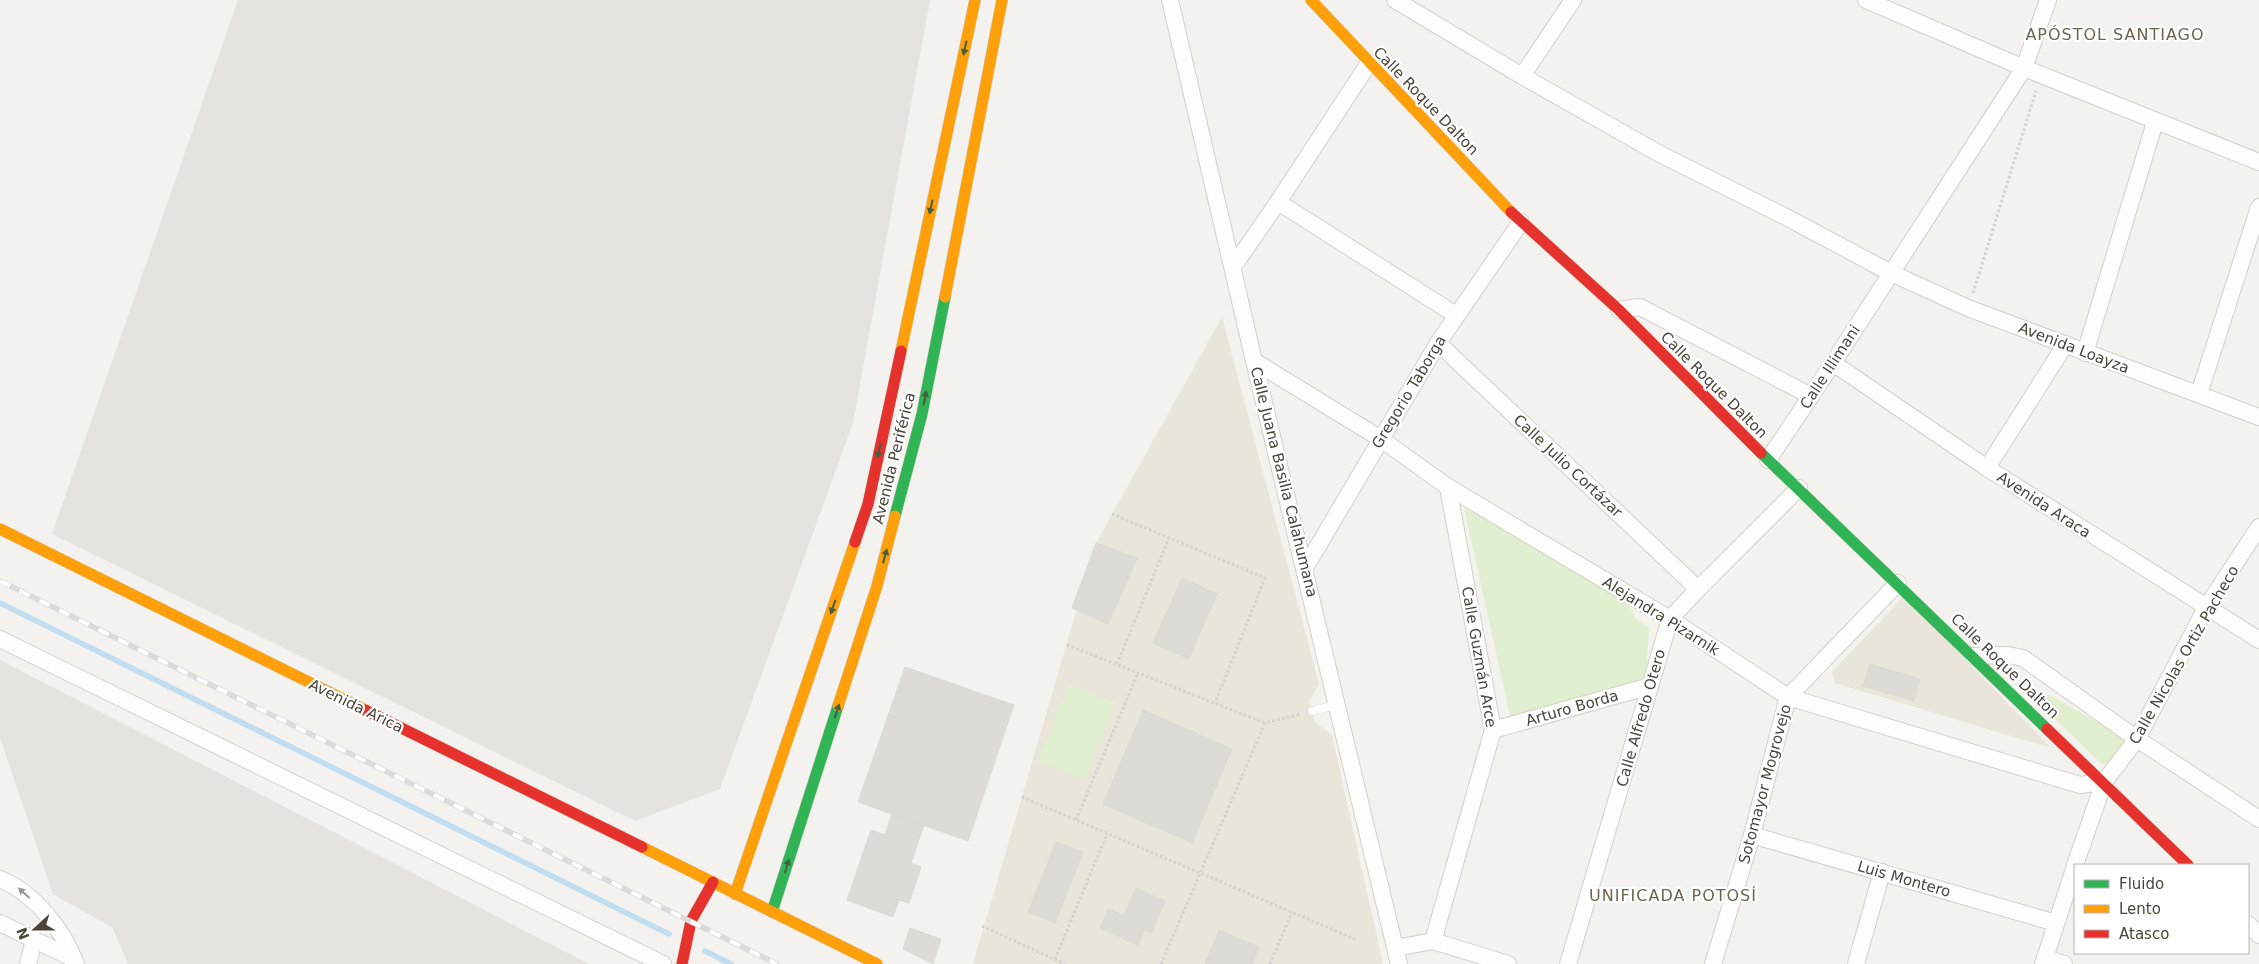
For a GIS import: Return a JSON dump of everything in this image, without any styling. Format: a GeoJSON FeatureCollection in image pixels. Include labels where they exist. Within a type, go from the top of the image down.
{"type":"FeatureCollection","features":[{"type":"Feature","properties":{"kind":"street","name":"Avenida Periférica"},"geometry":{"type":"LineString","coordinates":[[735,894],[868,504],[975,0]]}},
{"type":"Feature","properties":{"kind":"street","name":"Avenida Periférica"},"geometry":{"type":"LineString","coordinates":[[772,912],[877,586],[922,414],[1002,0]]}},
{"type":"Feature","properties":{"kind":"street","name":"Calle Juana Basilia Calahumana"},"geometry":{"type":"LineString","coordinates":[[1170,0],[1336,705],[1398,956]]}},
{"type":"Feature","properties":{"kind":"street","name":"Calle Roque Dalton"},"geometry":{"type":"LineString","coordinates":[[1311,0],[1521,222],[1619,310],[1768,460],[2187,864]]}},
{"type":"Feature","properties":{"kind":"street"},"geometry":{"type":"LineString","coordinates":[[1522,76],[1573,0]]}},
{"type":"Feature","properties":{"kind":"street"},"geometry":{"type":"LineString","coordinates":[[1866,0],[2024,68],[2259,162]]}},
{"type":"Feature","properties":{"kind":"street","name":"Calle Illimani"},"geometry":{"type":"LineString","coordinates":[[1768,460],[2024,68],[2048,0]]}},
{"type":"Feature","properties":{"kind":"street","name":"Avenida Loayza"},"geometry":{"type":"LineString","coordinates":[[1398,1],[1522,76],[1660,154],[1786,216],[1891,273],[1968,308],[2259,417]]}},
{"type":"Feature","properties":{"kind":"street"},"geometry":{"type":"LineString","coordinates":[[1233,267],[1369,63]]}},
{"type":"Feature","properties":{"kind":"street"},"geometry":{"type":"LineString","coordinates":[[2085,353],[2155,122]]}},
{"type":"Feature","properties":{"kind":"street"},"geometry":{"type":"LineString","coordinates":[[1278,202],[1456,315]]}},
{"type":"Feature","properties":{"kind":"street"},"geometry":{"type":"LineString","coordinates":[[2199,394],[2259,207]]}},
{"type":"Feature","properties":{"kind":"street","name":"Gregorio Taborga"},"geometry":{"type":"LineString","coordinates":[[1305,568],[1438,343],[1521,222]]}},
{"type":"Feature","properties":{"kind":"street"},"geometry":{"type":"LineString","coordinates":[[1619,310],[1640,308],[1811,396]]}},
{"type":"Feature","properties":{"kind":"street","name":"Calle Julio Cortázar"},"geometry":{"type":"LineString","coordinates":[[1438,343],[1698,589]]}},
{"type":"Feature","properties":{"kind":"street"},"geometry":{"type":"LineString","coordinates":[[1987,468],[2065,345]]}},
{"type":"Feature","properties":{"kind":"street","name":"Alejandra Pizarnik"},"geometry":{"type":"LineString","coordinates":[[1254,361],[1381,438],[1448,487],[1670,620],[1788,697],[2080,785],[2104,782]]}},
{"type":"Feature","properties":{"kind":"street","name":"Avenida Araca"},"geometry":{"type":"LineString","coordinates":[[1833,363],[1987,468],[2259,640]]}},
{"type":"Feature","properties":{"kind":"street","name":"Calle Guzmán Arce"},"geometry":{"type":"LineString","coordinates":[[1433,941],[1494,730],[1448,487]]}},
{"type":"Feature","properties":{"kind":"street","name":"Calle Alfredo Otero"},"geometry":{"type":"LineString","coordinates":[[1568,964],[1670,620],[1698,589],[1799,488]]}},
{"type":"Feature","properties":{"kind":"street","name":"Calle Nicolas Ortiz Pacheco"},"geometry":{"type":"LineString","coordinates":[[2076,864],[2104,782],[2137,739],[2206,608],[2259,527]]}},
{"type":"Feature","properties":{"kind":"street","name":"Avenida Arica"},"geometry":{"type":"LineString","coordinates":[[0,529],[877,964]]}},
{"type":"Feature","properties":{"kind":"street","name":"Sotomayor Mogrovejo"},"geometry":{"type":"LineString","coordinates":[[1713,964],[1752,835],[1788,697],[1898,584]]}},
{"type":"Feature","properties":{"kind":"street"},"geometry":{"type":"LineString","coordinates":[[0,639],[663,964]]}},
{"type":"Feature","properties":{"kind":"street"},"geometry":{"type":"LineString","coordinates":[[1973,656],[2023,658],[2137,739],[2259,819]]}},
{"type":"Feature","properties":{"kind":"street","name":"Arturo Borda"},"geometry":{"type":"LineString","coordinates":[[1494,730],[1650,686]]}},
{"type":"Feature","properties":{"kind":"street","name":"Luis Montero"},"geometry":{"type":"LineString","coordinates":[[1752,835],[2056,923]]}},
{"type":"Feature","properties":{"kind":"street","name":"Calle Nicolas Ortiz Pacheco"},"geometry":{"type":"LineString","coordinates":[[2044,961],[2074,869]]}},
{"type":"Feature","properties":{"kind":"street"},"geometry":{"type":"LineString","coordinates":[[1856,964],[1882,872]]}},
{"type":"Feature","properties":{"kind":"street"},"geometry":{"type":"LineString","coordinates":[[0,879],[15,885],[55,924],[75,962]]}},
{"type":"Feature","properties":{"kind":"street"},"geometry":{"type":"LineString","coordinates":[[682,964],[691,921],[713,882]]}},
{"type":"Feature","properties":{"kind":"street"},"geometry":{"type":"LineString","coordinates":[[0,923],[75,962]]}},
{"type":"Feature","properties":{"kind":"street"},"geometry":{"type":"LineString","coordinates":[[2249,925],[2259,935]]}},
{"type":"Feature","properties":{"kind":"street"},"geometry":{"type":"LineString","coordinates":[[28,964],[34,939]]}},
{"type":"Feature","properties":{"kind":"street"},"geometry":{"type":"LineString","coordinates":[[1398,956],[1433,941],[1508,964]]}},
{"type":"Feature","properties":{"kind":"street"},"geometry":{"type":"LineString","coordinates":[[2044,961],[2064,964]]}},
{"type":"Feature","properties":{"kind":"lane"},"geometry":{"type":"LineString","coordinates":[[1312,711],[1336,705]]}},
{"type":"Feature","properties":{"kind":"path"},"geometry":{"type":"LineString","coordinates":[[1968,308],[2041,74]]}},
{"type":"Feature","properties":{"kind":"path"},"geometry":{"type":"LineString","coordinates":[[1112,514],[1265,578],[1215,703]]}},
{"type":"Feature","properties":{"kind":"path"},"geometry":{"type":"LineString","coordinates":[[1117,664],[1170,538]]}},
{"type":"Feature","properties":{"kind":"path"},"geometry":{"type":"LineString","coordinates":[[1067,645],[1265,722],[1312,711]]}},
{"type":"Feature","properties":{"kind":"path"},"geometry":{"type":"LineString","coordinates":[[1076,820],[1138,672]]}},
{"type":"Feature","properties":{"kind":"path"},"geometry":{"type":"LineString","coordinates":[[1161,964],[1202,874],[1265,722]]}},
{"type":"Feature","properties":{"kind":"path"},"geometry":{"type":"LineString","coordinates":[[1022,798],[1357,940]]}},
{"type":"Feature","properties":{"kind":"path"},"geometry":{"type":"LineString","coordinates":[[1055,959],[1107,834]]}},
{"type":"Feature","properties":{"kind":"path"},"geometry":{"type":"LineString","coordinates":[[1270,964],[1292,912]]}},
{"type":"Feature","properties":{"kind":"path"},"geometry":{"type":"LineString","coordinates":[[982,926],[1065,964]]}},
{"type":"Feature","properties":{"kind":"shaded area"},"geometry":{"type":"Polygon","coordinates":[[[238,0],[930,0],[853,423],[720,789],[635,821],[52,534],[238,0]]]}},
{"type":"Feature","properties":{"kind":"shaded area"},"geometry":{"type":"Polygon","coordinates":[[[1222,317],[1319,684],[1309,701],[1315,722],[1332,735],[1383,964],[973,964],[1096,543],[1222,317]]]}},
{"type":"Feature","properties":{"kind":"shaded area"},"geometry":{"type":"Polygon","coordinates":[[[1904,596],[2051,748],[1835,683],[1832,672],[1904,596]]]}},
{"type":"Feature","properties":{"kind":"shaded area"},"geometry":{"type":"Polygon","coordinates":[[[0,660],[589,964],[128,964],[113,928],[53,894],[0,738],[0,660]]]}},
{"type":"Feature","properties":{"kind":"green space"},"geometry":{"type":"Polygon","coordinates":[[[1464,508],[1624,594],[1635,618],[1649,628],[1646,682],[1510,716],[1464,508]]]}},
{"type":"Feature","properties":{"kind":"green space"},"geometry":{"type":"Polygon","coordinates":[[[1069,684],[1116,703],[1085,780],[1038,761],[1069,684]]]}},
{"type":"Feature","properties":{"kind":"green space"},"geometry":{"type":"Polygon","coordinates":[[[2050,695],[2122,736],[2123,746],[2109,764],[2102,764],[2041,706],[2043,699],[2050,695]]]}},
{"type":"Feature","properties":{"kind":"building"},"geometry":{"type":"Polygon","coordinates":[[[1096,543],[1137,558],[1108,624],[1072,608],[1096,543]]]}},
{"type":"Feature","properties":{"kind":"building"},"geometry":{"type":"Polygon","coordinates":[[[1182,578],[1217,594],[1189,659],[1153,643],[1182,578]]]}},
{"type":"Feature","properties":{"kind":"building"},"geometry":{"type":"Polygon","coordinates":[[[1870,664],[1920,679],[1914,701],[1863,686],[1870,664]]]}},
{"type":"Feature","properties":{"kind":"building"},"geometry":{"type":"Polygon","coordinates":[[[905,667],[1014,705],[968,841],[858,802],[905,667]]]}},
{"type":"Feature","properties":{"kind":"building"},"geometry":{"type":"Polygon","coordinates":[[[1143,710],[1232,749],[1192,843],[1103,804],[1143,710]]]}},
{"type":"Feature","properties":{"kind":"building"},"geometry":{"type":"Polygon","coordinates":[[[892,814],[924,825],[911,863],[921,867],[909,903],[899,900],[893,917],[847,900],[871,830],[885,835],[892,814]]]}},
{"type":"Feature","properties":{"kind":"building"},"geometry":{"type":"Polygon","coordinates":[[[1056,842],[1083,852],[1055,923],[1028,912],[1056,842]]]}},
{"type":"Feature","properties":{"kind":"building"},"geometry":{"type":"Polygon","coordinates":[[[1136,888],[1165,901],[1151,933],[1144,930],[1138,945],[1100,928],[1108,909],[1124,916],[1136,888]]]}},
{"type":"Feature","properties":{"kind":"building"},"geometry":{"type":"Polygon","coordinates":[[[910,928],[941,939],[933,964],[903,949],[910,928]]]}},
{"type":"Feature","properties":{"kind":"building"},"geometry":{"type":"Polygon","coordinates":[[[1219,930],[1259,947],[1252,964],[1205,964],[1219,930]]]}},
{"type":"Feature","properties":{"kind":"waterway"},"geometry":{"type":"LineString","coordinates":[[0,603],[669,934]]}},
{"type":"Feature","properties":{"kind":"waterway"},"geometry":{"type":"LineString","coordinates":[[705,951],[731,964]]}},
{"type":"Feature","properties":{"kind":"railway"},"geometry":{"type":"LineString","coordinates":[[0,581],[777,964]]}},
{"type":"Feature","properties":{"kind":"traffic: fast"},"geometry":{"type":"LineString","coordinates":[[895,516],[922,414],[945,297]]}},
{"type":"Feature","properties":{"kind":"traffic: fast"},"geometry":{"type":"LineString","coordinates":[[1761,453],[2047,729]]}},
{"type":"Feature","properties":{"kind":"traffic: fast"},"geometry":{"type":"LineString","coordinates":[[772,912],[838,706]]}},
{"type":"Feature","properties":{"kind":"traffic: slow"},"geometry":{"type":"LineString","coordinates":[[901,351],[975,0]]}},
{"type":"Feature","properties":{"kind":"traffic: slow"},"geometry":{"type":"LineString","coordinates":[[945,297],[1002,0]]}},
{"type":"Feature","properties":{"kind":"traffic: slow"},"geometry":{"type":"LineString","coordinates":[[1311,0],[1511,212]]}},
{"type":"Feature","properties":{"kind":"traffic: slow"},"geometry":{"type":"LineString","coordinates":[[838,706],[877,586],[895,516]]}},
{"type":"Feature","properties":{"kind":"traffic: slow"},"geometry":{"type":"LineString","coordinates":[[0,529],[365,710]]}},
{"type":"Feature","properties":{"kind":"traffic: slow"},"geometry":{"type":"LineString","coordinates":[[735,894],[855,542]]}},
{"type":"Feature","properties":{"kind":"traffic: slow"},"geometry":{"type":"LineString","coordinates":[[642,847],[877,964]]}},
{"type":"Feature","properties":{"kind":"traffic: jam"},"geometry":{"type":"LineString","coordinates":[[1511,212],[1619,310],[1761,453]]}},
{"type":"Feature","properties":{"kind":"traffic: jam"},"geometry":{"type":"LineString","coordinates":[[855,542],[868,504],[901,351]]}},
{"type":"Feature","properties":{"kind":"traffic: jam"},"geometry":{"type":"LineString","coordinates":[[365,710],[642,847]]}},
{"type":"Feature","properties":{"kind":"traffic: jam"},"geometry":{"type":"LineString","coordinates":[[2047,729],[2187,864]]}},
{"type":"Feature","properties":{"kind":"traffic: jam"},"geometry":{"type":"LineString","coordinates":[[682,964],[691,921],[713,882]]}},
{"type":"Feature","properties":{"kind":"district","name":"APÓSTOL SANTIAGO"},"geometry":{"type":"Point","coordinates":[2115,34]}},
{"type":"Feature","properties":{"kind":"district","name":"UNIFICADA POTOSÍ"},"geometry":{"type":"Point","coordinates":[1673,895]}}]}
